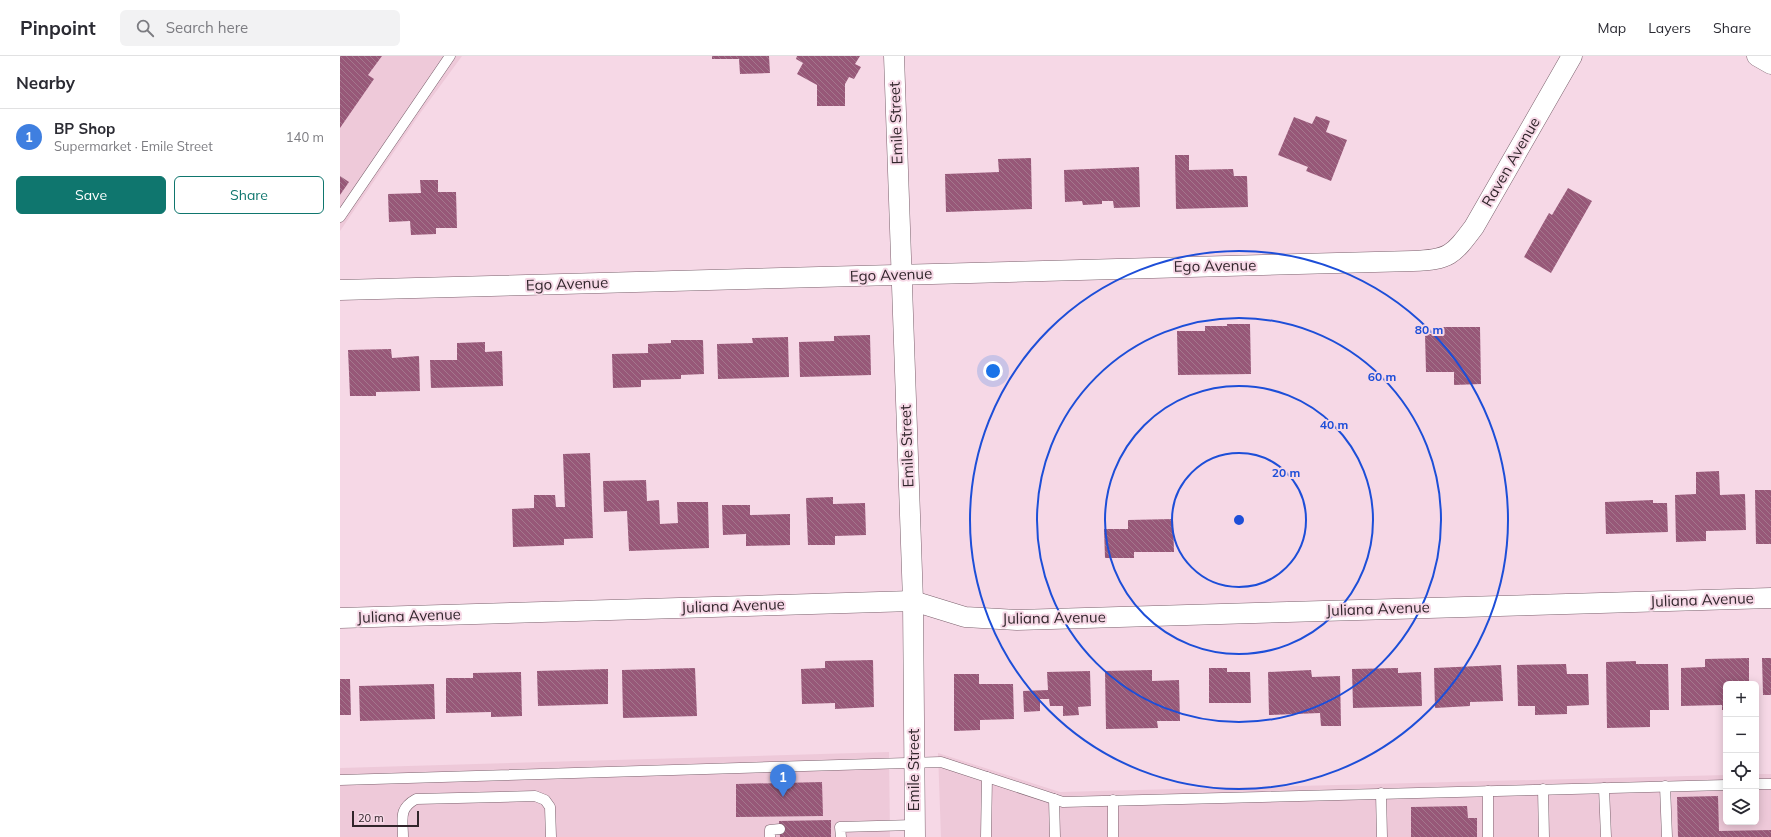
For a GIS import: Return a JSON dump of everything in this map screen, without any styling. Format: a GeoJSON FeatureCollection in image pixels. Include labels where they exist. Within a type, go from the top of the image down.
{"type":"FeatureCollection","features":[{"type":"Feature","properties":{"kind":"street","name":"Emile Street"},"geometry":{"type":"LineString","coordinates":[[894,56],[913,601],[914,831]]}},
{"type":"Feature","properties":{"kind":"street","name":"Raven Avenue"},"geometry":{"type":"LineString","coordinates":[[1441,259],[1457,249],[1474,227],[1572,56]]}},
{"type":"Feature","properties":{"kind":"street"},"geometry":{"type":"LineString","coordinates":[[1757,56],[1771,64]]}},
{"type":"Feature","properties":{"kind":"street","name":"Ego Avenue"},"geometry":{"type":"LineString","coordinates":[[340,290],[1413,261],[1441,259]]}},
{"type":"Feature","properties":{"kind":"street","name":"Juliana Avenue"},"geometry":{"type":"LineString","coordinates":[[340,618],[913,601],[965,617],[1017,620],[1771,598]]}},
{"type":"Feature","properties":{"kind":"lane"},"geometry":{"type":"LineString","coordinates":[[340,217],[450,56]]}},
{"type":"Feature","properties":{"kind":"lane"},"geometry":{"type":"LineString","coordinates":[[340,780],[941,762],[1062,802],[1723,785]]}},
{"type":"Feature","properties":{"kind":"lane"},"geometry":{"type":"LineString","coordinates":[[986,837],[987,777]]}},
{"type":"Feature","properties":{"kind":"lane"},"geometry":{"type":"LineString","coordinates":[[1759,784],[1771,784]]}},
{"type":"Feature","properties":{"kind":"lane"},"geometry":{"type":"LineString","coordinates":[[1665,786],[1667,837]]}},
{"type":"Feature","properties":{"kind":"lane"},"geometry":{"type":"LineString","coordinates":[[1604,788],[1606,837]]}},
{"type":"Feature","properties":{"kind":"lane"},"geometry":{"type":"LineString","coordinates":[[1544,789],[1544,837]]}},
{"type":"Feature","properties":{"kind":"lane"},"geometry":{"type":"LineString","coordinates":[[1488,791],[1488,837]]}},
{"type":"Feature","properties":{"kind":"lane"},"geometry":{"type":"LineString","coordinates":[[1381,793],[1382,837]]}},
{"type":"Feature","properties":{"kind":"lane"},"geometry":{"type":"LineString","coordinates":[[403,837],[403,811],[407,804],[416,799],[535,796],[544,800],[550,807],[551,837]]}},
{"type":"Feature","properties":{"kind":"lane"},"geometry":{"type":"LineString","coordinates":[[1054,799],[1055,837]]}},
{"type":"Feature","properties":{"kind":"lane"},"geometry":{"type":"LineString","coordinates":[[1113,800],[1113,837]]}},
{"type":"Feature","properties":{"kind":"lane"},"geometry":{"type":"LineString","coordinates":[[770,837],[770,830],[780,829]]}},
{"type":"Feature","properties":{"kind":"lane"},"geometry":{"type":"LineString","coordinates":[[837,830],[914,831]]}},
{"type":"Feature","properties":{"kind":"shaded area"},"geometry":{"type":"Polygon","coordinates":[[[340,56],[462,56],[421,112],[340,231],[340,56]]]}},
{"type":"Feature","properties":{"kind":"shaded area"},"geometry":{"type":"Polygon","coordinates":[[[889,752],[890,837],[340,837],[340,768],[889,752]]]}},
{"type":"Feature","properties":{"kind":"shaded area"},"geometry":{"type":"Polygon","coordinates":[[[938,753],[1060,792],[1723,775],[1723,825],[1759,825],[1759,774],[1771,774],[1771,837],[941,837],[938,753]]]}},
{"type":"Feature","properties":{"kind":"building"},"geometry":{"type":"Polygon","coordinates":[[[340,56],[382,56],[368,75],[374,79],[340,128],[340,56]]]}},
{"type":"Feature","properties":{"kind":"building"},"geometry":{"type":"Polygon","coordinates":[[[712,56],[769,56],[770,73],[740,74],[739,59],[712,59],[712,56]]]}},
{"type":"Feature","properties":{"kind":"building"},"geometry":{"type":"Polygon","coordinates":[[[797,56],[860,56],[855,64],[861,67],[854,79],[849,77],[845,84],[845,106],[817,106],[817,85],[797,74],[803,63],[796,59],[797,56]]]}},
{"type":"Feature","properties":{"kind":"building"},"geometry":{"type":"Polygon","coordinates":[[[1316,116],[1330,121],[1326,132],[1347,140],[1331,181],[1306,171],[1308,167],[1278,155],[1294,117],[1312,124],[1316,116]]]}},
{"type":"Feature","properties":{"kind":"building"},"geometry":{"type":"Polygon","coordinates":[[[1175,155],[1189,155],[1189,170],[1233,169],[1234,176],[1247,176],[1248,207],[1176,209],[1175,155]]]}},
{"type":"Feature","properties":{"kind":"building"},"geometry":{"type":"Polygon","coordinates":[[[1031,158],[1032,209],[946,212],[945,174],[999,172],[998,159],[1031,158]]]}},
{"type":"Feature","properties":{"kind":"building"},"geometry":{"type":"Polygon","coordinates":[[[1139,167],[1140,207],[1114,208],[1113,201],[1102,201],[1102,204],[1083,205],[1082,201],[1065,202],[1064,170],[1139,167]]]}},
{"type":"Feature","properties":{"kind":"building"},"geometry":{"type":"Polygon","coordinates":[[[340,176],[349,182],[340,195],[340,176]]]}},
{"type":"Feature","properties":{"kind":"building"},"geometry":{"type":"Polygon","coordinates":[[[420,180],[438,180],[438,192],[456,192],[457,228],[436,228],[436,234],[411,235],[410,221],[389,222],[388,194],[421,193],[420,180]]]}},
{"type":"Feature","properties":{"kind":"building"},"geometry":{"type":"Polygon","coordinates":[[[1568,188],[1592,201],[1551,273],[1524,257],[1549,213],[1552,215],[1568,188]]]}},
{"type":"Feature","properties":{"kind":"building"},"geometry":{"type":"Polygon","coordinates":[[[1227,324],[1250,324],[1251,374],[1178,375],[1177,331],[1205,331],[1205,326],[1227,326],[1227,324]]]}},
{"type":"Feature","properties":{"kind":"building"},"geometry":{"type":"Polygon","coordinates":[[[1440,327],[1480,327],[1481,384],[1454,385],[1454,372],[1426,372],[1425,334],[1440,334],[1440,327]]]}},
{"type":"Feature","properties":{"kind":"building"},"geometry":{"type":"Polygon","coordinates":[[[870,335],[871,375],[800,377],[799,342],[834,341],[834,336],[870,335]]]}},
{"type":"Feature","properties":{"kind":"building"},"geometry":{"type":"Polygon","coordinates":[[[788,337],[789,377],[718,379],[717,344],[753,343],[752,338],[788,337]]]}},
{"type":"Feature","properties":{"kind":"building"},"geometry":{"type":"Polygon","coordinates":[[[671,340],[703,340],[704,374],[681,375],[681,379],[641,380],[641,387],[613,388],[612,354],[648,353],[648,344],[671,343],[671,340]]]}},
{"type":"Feature","properties":{"kind":"building"},"geometry":{"type":"Polygon","coordinates":[[[485,342],[485,352],[502,351],[503,386],[431,388],[430,360],[457,360],[457,343],[485,342]]]}},
{"type":"Feature","properties":{"kind":"building"},"geometry":{"type":"Polygon","coordinates":[[[391,349],[392,358],[419,356],[420,391],[376,392],[376,396],[350,396],[348,350],[391,349]]]}},
{"type":"Feature","properties":{"kind":"building"},"geometry":{"type":"Polygon","coordinates":[[[590,453],[593,538],[564,539],[564,545],[513,547],[512,509],[534,508],[534,495],[555,495],[556,507],[565,507],[563,454],[590,453]]]}},
{"type":"Feature","properties":{"kind":"building"},"geometry":{"type":"Polygon","coordinates":[[[1719,471],[1720,495],[1745,494],[1746,530],[1706,531],[1706,541],[1676,542],[1675,495],[1696,494],[1696,472],[1719,471]]]}},
{"type":"Feature","properties":{"kind":"building"},"geometry":{"type":"Polygon","coordinates":[[[646,480],[647,501],[659,500],[660,524],[678,523],[677,502],[708,502],[709,548],[629,551],[627,511],[604,512],[603,481],[646,480]]]}},
{"type":"Feature","properties":{"kind":"building"},"geometry":{"type":"Polygon","coordinates":[[[1755,490],[1771,490],[1771,544],[1756,544],[1755,490]]]}},
{"type":"Feature","properties":{"kind":"building"},"geometry":{"type":"Polygon","coordinates":[[[833,497],[833,504],[865,503],[866,535],[835,536],[835,545],[808,545],[806,498],[833,497]]]}},
{"type":"Feature","properties":{"kind":"building"},"geometry":{"type":"Polygon","coordinates":[[[1653,500],[1653,503],[1667,503],[1668,532],[1606,534],[1605,502],[1653,500]]]}},
{"type":"Feature","properties":{"kind":"building"},"geometry":{"type":"Polygon","coordinates":[[[722,505],[750,505],[750,515],[790,514],[790,545],[746,546],[746,534],[723,535],[722,505]]]}},
{"type":"Feature","properties":{"kind":"building"},"geometry":{"type":"Polygon","coordinates":[[[1173,519],[1174,552],[1134,552],[1134,558],[1105,558],[1104,529],[1128,529],[1128,520],[1173,519]]]}},
{"type":"Feature","properties":{"kind":"building"},"geometry":{"type":"Polygon","coordinates":[[[1749,658],[1749,681],[1723,681],[1723,710],[1722,705],[1681,706],[1681,668],[1705,667],[1705,659],[1749,658]]]}},
{"type":"Feature","properties":{"kind":"building"},"geometry":{"type":"Polygon","coordinates":[[[1762,658],[1771,658],[1771,695],[1763,695],[1762,658]]]}},
{"type":"Feature","properties":{"kind":"building"},"geometry":{"type":"Polygon","coordinates":[[[873,660],[874,707],[835,709],[835,703],[802,704],[801,669],[825,668],[825,661],[873,660]]]}},
{"type":"Feature","properties":{"kind":"building"},"geometry":{"type":"Polygon","coordinates":[[[1636,661],[1636,664],[1668,664],[1669,710],[1650,710],[1650,727],[1607,728],[1606,662],[1636,661]]]}},
{"type":"Feature","properties":{"kind":"building"},"geometry":{"type":"Polygon","coordinates":[[[1566,664],[1567,674],[1588,674],[1589,705],[1567,706],[1567,714],[1535,715],[1535,706],[1518,706],[1517,665],[1566,664]]]}},
{"type":"Feature","properties":{"kind":"building"},"geometry":{"type":"Polygon","coordinates":[[[1501,665],[1503,701],[1470,702],[1470,706],[1435,708],[1434,668],[1501,665]]]}},
{"type":"Feature","properties":{"kind":"building"},"geometry":{"type":"Polygon","coordinates":[[[695,668],[697,716],[623,718],[622,670],[695,668]]]}},
{"type":"Feature","properties":{"kind":"building"},"geometry":{"type":"Polygon","coordinates":[[[1209,668],[1227,668],[1227,672],[1250,672],[1251,703],[1209,703],[1209,668]]]}},
{"type":"Feature","properties":{"kind":"building"},"geometry":{"type":"Polygon","coordinates":[[[1398,668],[1398,673],[1421,672],[1422,706],[1353,708],[1352,669],[1398,668]]]}},
{"type":"Feature","properties":{"kind":"building"},"geometry":{"type":"Polygon","coordinates":[[[608,669],[608,704],[538,706],[537,671],[608,669]]]}},
{"type":"Feature","properties":{"kind":"building"},"geometry":{"type":"Polygon","coordinates":[[[1152,670],[1152,681],[1179,680],[1180,721],[1157,721],[1158,728],[1106,729],[1105,671],[1152,670]]]}},
{"type":"Feature","properties":{"kind":"building"},"geometry":{"type":"Polygon","coordinates":[[[1311,670],[1312,677],[1340,676],[1341,726],[1321,726],[1320,713],[1269,715],[1268,672],[1311,670]]]}},
{"type":"Feature","properties":{"kind":"building"},"geometry":{"type":"Polygon","coordinates":[[[1090,671],[1091,706],[1078,707],[1079,715],[1063,716],[1063,706],[1050,706],[1049,699],[1040,699],[1040,711],[1024,712],[1023,691],[1048,690],[1047,672],[1090,671]]]}},
{"type":"Feature","properties":{"kind":"building"},"geometry":{"type":"Polygon","coordinates":[[[521,672],[522,716],[491,717],[491,712],[446,713],[446,678],[473,678],[473,673],[521,672]]]}},
{"type":"Feature","properties":{"kind":"building"},"geometry":{"type":"Polygon","coordinates":[[[954,674],[979,674],[979,684],[1013,684],[1014,719],[980,720],[980,730],[954,731],[954,674]]]}},
{"type":"Feature","properties":{"kind":"building"},"geometry":{"type":"Polygon","coordinates":[[[340,679],[350,679],[351,715],[340,715],[340,679]]]}},
{"type":"Feature","properties":{"kind":"building"},"geometry":{"type":"Polygon","coordinates":[[[434,684],[435,719],[360,721],[359,686],[434,684]]]}},
{"type":"Feature","properties":{"kind":"building"},"geometry":{"type":"Polygon","coordinates":[[[822,782],[823,816],[736,817],[736,784],[822,782]]]}},
{"type":"Feature","properties":{"kind":"building"},"geometry":{"type":"Polygon","coordinates":[[[1718,796],[1719,831],[1771,830],[1771,837],[1678,837],[1677,797],[1718,796]]]}},
{"type":"Feature","properties":{"kind":"building"},"geometry":{"type":"Polygon","coordinates":[[[1467,806],[1468,818],[1477,818],[1477,837],[1411,837],[1411,807],[1467,806]]]}},
{"type":"Feature","properties":{"kind":"building"},"geometry":{"type":"Polygon","coordinates":[[[831,820],[831,837],[780,837],[779,821],[831,820]]]}},
{"type":"Feature","properties":{"kind":"place","name":"BP Shop"},"geometry":{"type":"Point","coordinates":[783,797]}}]}
